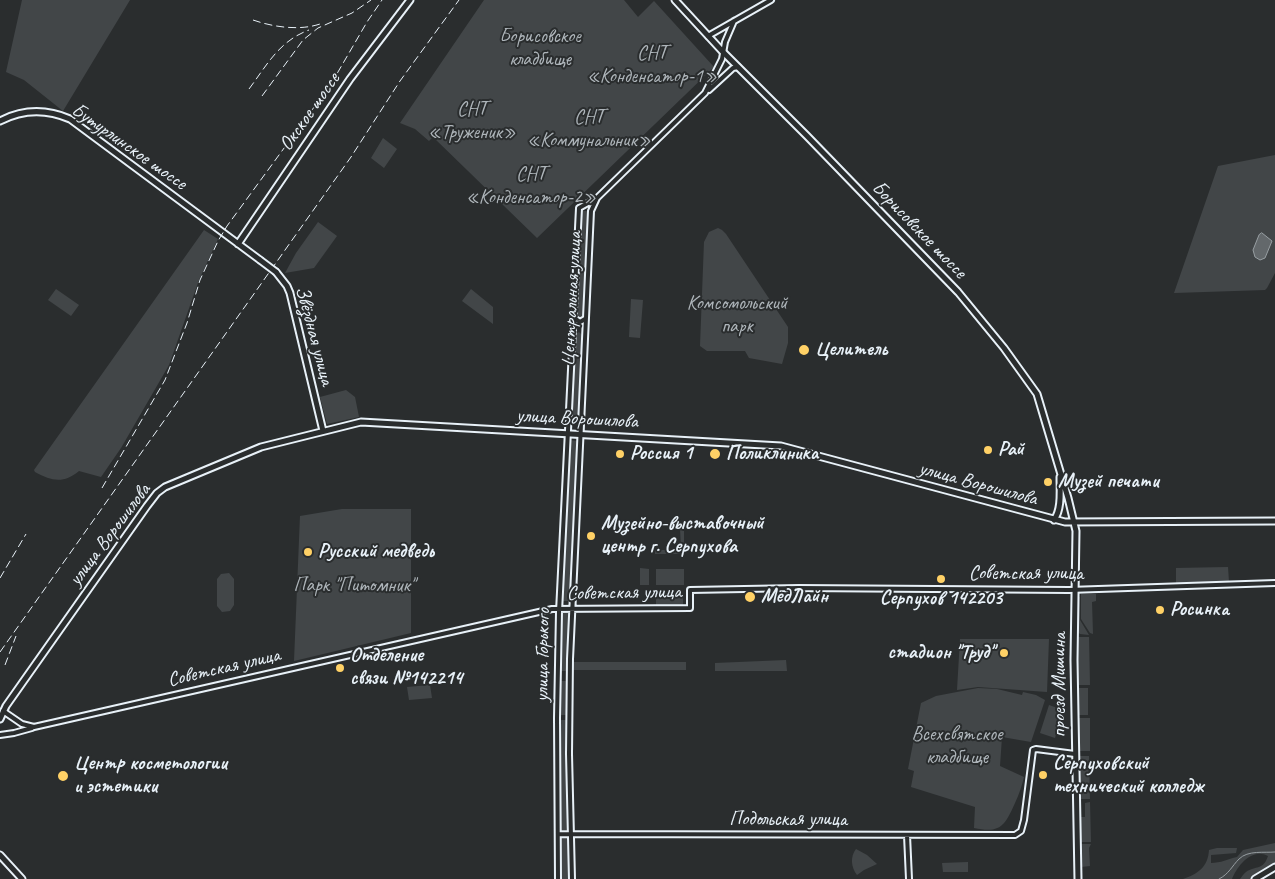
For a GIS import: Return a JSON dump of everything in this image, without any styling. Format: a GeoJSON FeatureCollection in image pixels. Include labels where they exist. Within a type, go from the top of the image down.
{"type":"FeatureCollection","features":[{"type":"Feature","properties":{"kind":"main road","name":"Окское шоссе"},"geometry":{"type":"LineString","coordinates":[[238,244],[350,79],[410,0]]}},
{"type":"Feature","properties":{"kind":"main road","name":"Борисовское шоссе"},"geometry":{"type":"LineString","coordinates":[[675,0],[723,52],[941,274],[975,311],[1027,378],[1038,394],[1074,522]]}},
{"type":"Feature","properties":{"kind":"main road","name":"Бутурлинское шоссе"},"geometry":{"type":"LineString","coordinates":[[0,121],[24,113],[39,111],[59,114],[70,119],[238,244]]}},
{"type":"Feature","properties":{"kind":"main road","name":"Звёздная улица"},"geometry":{"type":"LineString","coordinates":[[238,244],[276,272],[287,286],[323,431]]}},
{"type":"Feature","properties":{"kind":"main road","name":"улица Ворошилова"},"geometry":{"type":"LineString","coordinates":[[0,719],[24,678],[157,493],[165,487],[266,445],[361,422],[787,447],[1054,520],[1074,522],[1275,522]]}},
{"type":"Feature","properties":{"kind":"main road"},"geometry":{"type":"LineString","coordinates":[[1054,520],[1058,514],[1060,499],[1060,472]]}},
{"type":"Feature","properties":{"kind":"main road"},"geometry":{"type":"LineString","coordinates":[[1060,499],[1064,496],[1068,498]]}},
{"type":"Feature","properties":{"kind":"main road","name":"проезд Мишина"},"geometry":{"type":"LineString","coordinates":[[1074,522],[1075,754],[1078,879]]}},
{"type":"Feature","properties":{"kind":"main road"},"geometry":{"type":"LineString","coordinates":[[0,855],[22,879]]}},
{"type":"Feature","properties":{"kind":"main road"},"geometry":{"type":"LineString","coordinates":[[1255,879],[1275,867]]}},
{"type":"Feature","properties":{"kind":"street"},"geometry":{"type":"LineString","coordinates":[[708,36],[771,0]]}},
{"type":"Feature","properties":{"kind":"street","name":"Центральная улица"},"geometry":{"type":"LineString","coordinates":[[580,434],[591,211],[597,198],[705,93],[722,59],[725,42],[734,21]]}},
{"type":"Feature","properties":{"kind":"street"},"geometry":{"type":"LineString","coordinates":[[705,93],[732,68],[738,67]]}},
{"type":"Feature","properties":{"kind":"street"},"geometry":{"type":"LineString","coordinates":[[581,207],[597,198]]}},
{"type":"Feature","properties":{"kind":"street"},"geometry":{"type":"LineString","coordinates":[[581,207],[588,206],[591,211]]}},
{"type":"Feature","properties":{"kind":"street","name":"Центральная улица"},"geometry":{"type":"LineString","coordinates":[[568,433],[581,207]]}},
{"type":"Feature","properties":{"kind":"street"},"geometry":{"type":"LineString","coordinates":[[574,318],[580,322],[585,319]]}},
{"type":"Feature","properties":{"kind":"street"},"geometry":{"type":"LineString","coordinates":[[573,333],[579,331],[585,334]]}},
{"type":"Feature","properties":{"kind":"street","name":"улица Горького"},"geometry":{"type":"LineString","coordinates":[[558,879],[559,609],[568,433]]}},
{"type":"Feature","properties":{"kind":"street","name":"улица Горького"},"geometry":{"type":"LineString","coordinates":[[572,879],[569,718],[580,434]]}},
{"type":"Feature","properties":{"kind":"street","name":"Советская улица"},"geometry":{"type":"LineString","coordinates":[[0,734],[14,733],[516,617],[559,609],[690,608],[690,590],[798,588],[1075,590],[1275,583]]}},
{"type":"Feature","properties":{"kind":"street"},"geometry":{"type":"LineString","coordinates":[[3,711],[25,725],[34,727]]}},
{"type":"Feature","properties":{"kind":"street"},"geometry":{"type":"LineString","coordinates":[[14,733],[20,729],[19,721]]}},
{"type":"Feature","properties":{"kind":"street","name":"Подольская улица"},"geometry":{"type":"LineString","coordinates":[[558,834],[1018,834],[1024,820],[1033,750],[1075,754]]}},
{"type":"Feature","properties":{"kind":"street"},"geometry":{"type":"LineString","coordinates":[[908,835],[908,879]]}},
{"type":"Feature","properties":{"kind":"green space"},"geometry":{"type":"Polygon","coordinates":[[[22,0],[130,0],[63,111],[24,80],[6,72],[22,0]]]}},
{"type":"Feature","properties":{"kind":"green space"},"geometry":{"type":"Polygon","coordinates":[[[484,0],[624,0],[638,17],[654,1],[714,67],[537,238],[433,137],[429,141],[415,129],[400,123],[484,0]]]}},
{"type":"Feature","properties":{"kind":"green space"},"geometry":{"type":"Polygon","coordinates":[[[383,138],[397,149],[384,168],[371,158],[383,138]]]}},
{"type":"Feature","properties":{"kind":"green space"},"geometry":{"type":"Polygon","coordinates":[[[1275,155],[1275,273],[1267,288],[1265,290],[1174,293],[1218,166],[1275,155]]]}},
{"type":"Feature","properties":{"kind":"green space"},"geometry":{"type":"Polygon","coordinates":[[[581,211],[589,211],[584,318],[580,320],[576,316],[581,211]]]}},
{"type":"Feature","properties":{"kind":"green space"},"geometry":{"type":"Polygon","coordinates":[[[318,222],[337,236],[314,268],[285,273],[296,253],[318,222]]]}},
{"type":"Feature","properties":{"kind":"green space","name":"Комсомольский парк"},"geometry":{"type":"Polygon","coordinates":[[[718,228],[726,234],[788,327],[788,343],[782,364],[749,358],[745,351],[707,351],[700,346],[704,242],[709,232],[718,228]]]}},
{"type":"Feature","properties":{"kind":"green space"},"geometry":{"type":"Polygon","coordinates":[[[204,230],[218,239],[199,280],[169,365],[121,448],[101,477],[79,471],[68,478],[57,480],[35,472],[34,470],[204,230]]]}},
{"type":"Feature","properties":{"kind":"green space"},"geometry":{"type":"Polygon","coordinates":[[[56,289],[79,305],[71,316],[48,300],[56,289]]]}},
{"type":"Feature","properties":{"kind":"green space"},"geometry":{"type":"Polygon","coordinates":[[[471,289],[493,307],[493,324],[462,301],[471,289]]]}},
{"type":"Feature","properties":{"kind":"green space"},"geometry":{"type":"Polygon","coordinates":[[[631,299],[643,300],[640,338],[629,337],[631,299]]]}},
{"type":"Feature","properties":{"kind":"green space"},"geometry":{"type":"Polygon","coordinates":[[[579,332],[583,336],[579,425],[570,424],[574,335],[579,332]]]}},
{"type":"Feature","properties":{"kind":"green space"},"geometry":{"type":"Polygon","coordinates":[[[346,390],[355,397],[359,417],[327,424],[320,397],[346,390]]]}},
{"type":"Feature","properties":{"kind":"green space"},"geometry":{"type":"Polygon","coordinates":[[[569,440],[578,441],[570,601],[560,601],[569,440]]]}},
{"type":"Feature","properties":{"kind":"green space","name":"Парк \"Питомник\""},"geometry":{"type":"Polygon","coordinates":[[[342,509],[411,509],[411,633],[294,661],[300,516],[342,509]]]}},
{"type":"Feature","properties":{"kind":"green space"},"geometry":{"type":"Polygon","coordinates":[[[680,528],[684,528],[684,550],[682,554],[655,554],[655,550],[681,550],[680,528]]]}},
{"type":"Feature","properties":{"kind":"green space"},"geometry":{"type":"Polygon","coordinates":[[[1228,567],[1229,582],[1176,584],[1176,568],[1228,567]]]}},
{"type":"Feature","properties":{"kind":"green space"},"geometry":{"type":"Polygon","coordinates":[[[640,568],[649,569],[649,585],[640,585],[640,568]]]}},
{"type":"Feature","properties":{"kind":"green space"},"geometry":{"type":"Polygon","coordinates":[[[656,569],[684,569],[684,585],[656,585],[656,569]]]}},
{"type":"Feature","properties":{"kind":"green space"},"geometry":{"type":"Polygon","coordinates":[[[229,573],[234,579],[234,605],[230,611],[222,612],[217,606],[217,579],[221,574],[229,573]]]}},
{"type":"Feature","properties":{"kind":"green space"},"geometry":{"type":"Polygon","coordinates":[[[656,594],[683,594],[683,605],[656,605],[656,594]]]}},
{"type":"Feature","properties":{"kind":"green space"},"geometry":{"type":"Polygon","coordinates":[[[1081,594],[1096,594],[1096,601],[1092,602],[1093,634],[1090,633],[1081,619],[1081,594]]]}},
{"type":"Feature","properties":{"kind":"green space"},"geometry":{"type":"Polygon","coordinates":[[[1078,597],[1080,597],[1080,620],[1089,635],[1080,634],[1077,631],[1078,597]]]}},
{"type":"Feature","properties":{"kind":"green space"},"geometry":{"type":"Polygon","coordinates":[[[560,613],[569,613],[567,671],[559,671],[560,613]]]}},
{"type":"Feature","properties":{"kind":"green space"},"geometry":{"type":"Polygon","coordinates":[[[1078,637],[1089,637],[1090,685],[1077,685],[1078,637]]]}},
{"type":"Feature","properties":{"kind":"green space","name":"стадион \"Труд\""},"geometry":{"type":"Polygon","coordinates":[[[960,639],[1049,639],[1047,692],[978,687],[957,690],[960,639]]]}},
{"type":"Feature","properties":{"kind":"green space"},"geometry":{"type":"Polygon","coordinates":[[[786,660],[787,671],[715,671],[715,663],[786,660]]]}},
{"type":"Feature","properties":{"kind":"green space"},"geometry":{"type":"Polygon","coordinates":[[[573,662],[686,662],[686,670],[573,670],[573,662]]]}},
{"type":"Feature","properties":{"kind":"green space"},"geometry":{"type":"Polygon","coordinates":[[[559,681],[567,681],[567,715],[559,715],[559,681]]]}},
{"type":"Feature","properties":{"kind":"green space"},"geometry":{"type":"Polygon","coordinates":[[[430,685],[432,698],[409,700],[407,687],[430,685]]]}},
{"type":"Feature","properties":{"kind":"green space","name":"Всехсвятское кладбище"},"geometry":{"type":"Polygon","coordinates":[[[978,688],[997,689],[1022,695],[1023,692],[1036,695],[1045,700],[1031,742],[1002,737],[1000,766],[1024,777],[1018,796],[1005,822],[996,829],[990,830],[974,828],[975,807],[911,787],[914,771],[908,769],[921,703],[936,696],[978,688]]]}},
{"type":"Feature","properties":{"kind":"green space"},"geometry":{"type":"Polygon","coordinates":[[[1078,688],[1088,688],[1088,715],[1078,715],[1078,688]]]}},
{"type":"Feature","properties":{"kind":"green space"},"geometry":{"type":"Polygon","coordinates":[[[1049,705],[1063,710],[1055,738],[1040,733],[1049,705]]]}},
{"type":"Feature","properties":{"kind":"green space"},"geometry":{"type":"Polygon","coordinates":[[[1077,718],[1090,718],[1090,751],[1077,751],[1077,731],[1079,731],[1077,718]]]}},
{"type":"Feature","properties":{"kind":"green space"},"geometry":{"type":"Polygon","coordinates":[[[559,720],[566,720],[568,830],[561,830],[559,720]]]}},
{"type":"Feature","properties":{"kind":"green space"},"geometry":{"type":"Polygon","coordinates":[[[1078,756],[1089,756],[1090,799],[1079,799],[1078,756]]]}},
{"type":"Feature","properties":{"kind":"green space"},"geometry":{"type":"Polygon","coordinates":[[[1090,802],[1091,842],[1080,842],[1079,817],[1085,817],[1085,803],[1090,802]]]}},
{"type":"Feature","properties":{"kind":"green space"},"geometry":{"type":"Polygon","coordinates":[[[561,835],[568,835],[570,879],[561,879],[561,835]]]}},
{"type":"Feature","properties":{"kind":"green space"},"geometry":{"type":"Polygon","coordinates":[[[1275,843],[1275,864],[1251,879],[1240,879],[1246,872],[1264,864],[1268,856],[1256,854],[1246,859],[1237,869],[1232,879],[1183,879],[1201,869],[1207,861],[1209,850],[1237,848],[1236,853],[1211,855],[1211,863],[1215,863],[1237,857],[1243,850],[1275,843]]]}},
{"type":"Feature","properties":{"kind":"green space"},"geometry":{"type":"Polygon","coordinates":[[[1080,844],[1091,844],[1089,848],[1090,866],[1081,867],[1080,844]]]}},
{"type":"Feature","properties":{"kind":"green space"},"geometry":{"type":"Polygon","coordinates":[[[856,849],[867,855],[877,864],[857,875],[853,869],[852,862],[856,849]]]}},
{"type":"Feature","properties":{"kind":"green space"},"geometry":{"type":"Polygon","coordinates":[[[968,862],[968,872],[943,872],[942,863],[968,862]]]}},
{"type":"Feature","properties":{"kind":"shaded area"},"geometry":{"type":"Polygon","coordinates":[[[1262,233],[1272,241],[1265,258],[1260,260],[1255,257],[1253,250],[1259,235],[1262,233]]]}},
{"type":"Feature","properties":{"kind":"waterway"},"geometry":{"type":"LineString","coordinates":[[1219,879],[1239,859],[1247,854],[1275,852]]}},
{"type":"Feature","properties":{"kind":"railway"},"geometry":{"type":"LineString","coordinates":[[262,96],[303,40],[318,28],[352,13],[371,0]]}},
{"type":"Feature","properties":{"kind":"railway"},"geometry":{"type":"LineString","coordinates":[[102,488],[165,380],[187,323],[200,280],[218,241],[331,84],[382,0]]}},
{"type":"Feature","properties":{"kind":"railway"},"geometry":{"type":"LineString","coordinates":[[0,652],[351,157],[400,81],[459,0]]}},
{"type":"Feature","properties":{"kind":"railway"},"geometry":{"type":"LineString","coordinates":[[253,20],[269,25],[286,27],[320,24]]}},
{"type":"Feature","properties":{"kind":"railway"},"geometry":{"type":"LineString","coordinates":[[249,89],[282,47],[290,40],[309,30]]}},
{"type":"Feature","properties":{"kind":"railway"},"geometry":{"type":"LineString","coordinates":[[0,578],[26,534]]}},
{"type":"Feature","properties":{"kind":"railway"},"geometry":{"type":"LineString","coordinates":[[5,665],[16,636]]}},
{"type":"Feature","properties":{"kind":"place","name":"Целитель"},"geometry":{"type":"Point","coordinates":[804,350]}},
{"type":"Feature","properties":{"kind":"place","name":"Рай"},"geometry":{"type":"Point","coordinates":[988,450]}},
{"type":"Feature","properties":{"kind":"place","name":"Россия 1"},"geometry":{"type":"Point","coordinates":[620,454]}},
{"type":"Feature","properties":{"kind":"place","name":"Поликлиника"},"geometry":{"type":"Point","coordinates":[715,454]}},
{"type":"Feature","properties":{"kind":"place","name":"Музей печати"},"geometry":{"type":"Point","coordinates":[1048,482]}},
{"type":"Feature","properties":{"kind":"place","name":"Музейно-выставочный центр г. Серпухова"},"geometry":{"type":"Point","coordinates":[591,536]}},
{"type":"Feature","properties":{"kind":"place","name":"Русский медведь"},"geometry":{"type":"Point","coordinates":[308,552]}},
{"type":"Feature","properties":{"kind":"place","name":"Серпухов 142203"},"geometry":{"type":"Point","coordinates":[941,579]}},
{"type":"Feature","properties":{"kind":"place","name":"МедЛайн"},"geometry":{"type":"Point","coordinates":[750,597]}},
{"type":"Feature","properties":{"kind":"place","name":"Росинка"},"geometry":{"type":"Point","coordinates":[1160,610]}},
{"type":"Feature","properties":{"kind":"place","name":"стадион \"Труд\""},"geometry":{"type":"Point","coordinates":[1004,653]}},
{"type":"Feature","properties":{"kind":"place","name":"Отделение связи №142214"},"geometry":{"type":"Point","coordinates":[340,668]}},
{"type":"Feature","properties":{"kind":"place","name":"Серпуховский технический колледж"},"geometry":{"type":"Point","coordinates":[1043,775]}},
{"type":"Feature","properties":{"kind":"place","name":"Центр косметологии и эстетики"},"geometry":{"type":"Point","coordinates":[63,776]}},
{"type":"Feature","properties":{"kind":"park label","name":"Борисовское кладбище"},"geometry":{"type":"Point","coordinates":[540,48]}},
{"type":"Feature","properties":{"kind":"park label","name":"СНТ «Конденсатор-1»"},"geometry":{"type":"Point","coordinates":[652,66]}},
{"type":"Feature","properties":{"kind":"park label","name":"СНТ «Труженик»"},"geometry":{"type":"Point","coordinates":[472,122]}},
{"type":"Feature","properties":{"kind":"park label","name":"СНТ «Коммунальник»"},"geometry":{"type":"Point","coordinates":[589,130]}},
{"type":"Feature","properties":{"kind":"park label","name":"СНТ «Конденсатор-2»"},"geometry":{"type":"Point","coordinates":[531,186]}}]}
